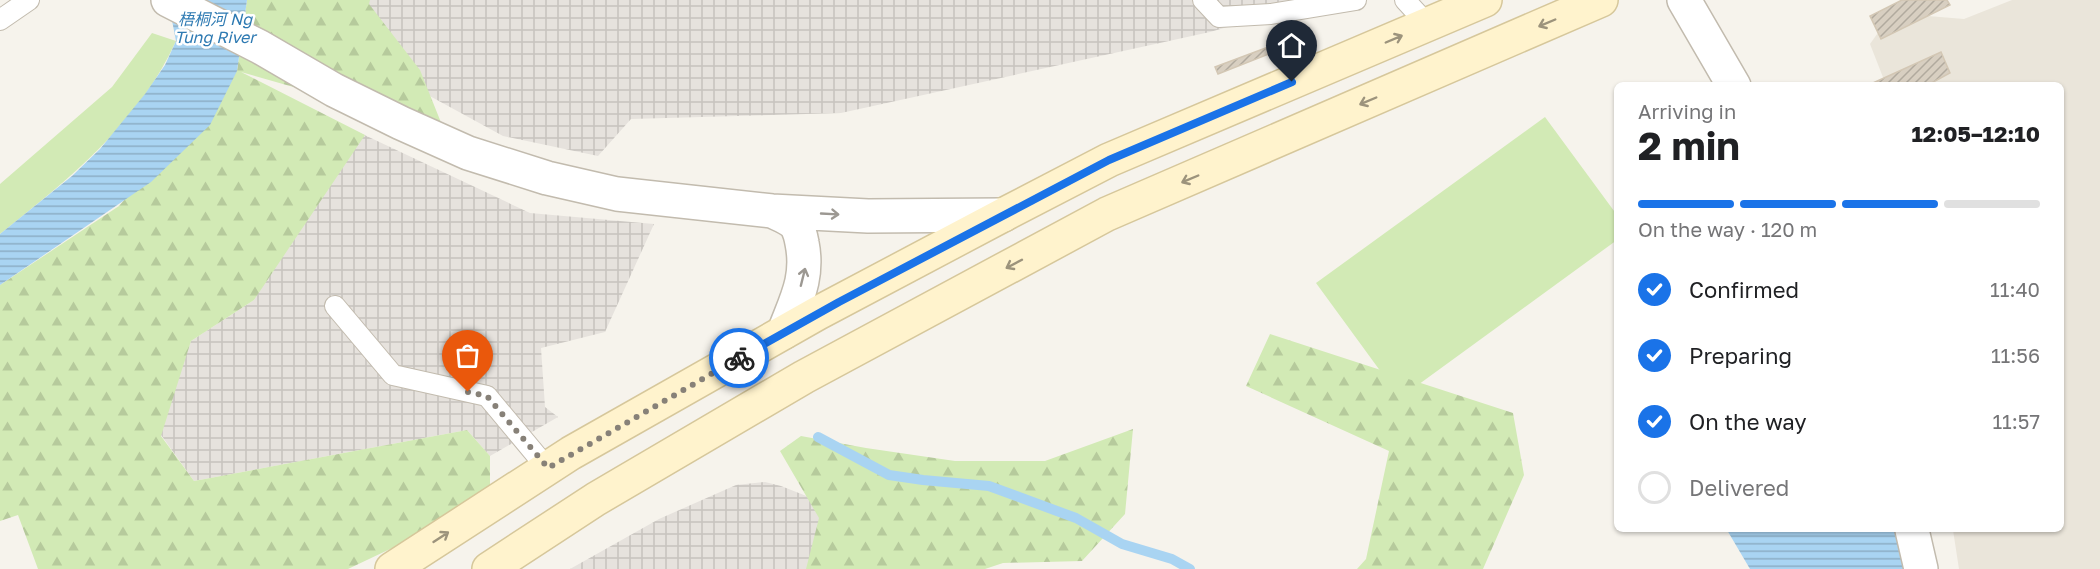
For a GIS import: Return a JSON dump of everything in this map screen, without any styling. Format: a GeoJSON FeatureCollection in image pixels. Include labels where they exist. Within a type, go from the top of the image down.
{"type":"FeatureCollection","features":[{"type":"Feature","properties":{"kind":"main road"},"geometry":{"type":"LineString","coordinates":[[392,569],[548,468],[784,332],[1003,215],[1109,160],[1485,0]]}},
{"type":"Feature","properties":{"kind":"main road"},"geometry":{"type":"LineString","coordinates":[[489,569],[596,499],[804,377],[1107,214],[1601,0]]}},
{"type":"Feature","properties":{"kind":"street"},"geometry":{"type":"LineString","coordinates":[[168,0],[260,47],[334,90],[401,123],[468,153],[508,167],[617,194],[772,212],[868,216],[1003,215]]}},
{"type":"Feature","properties":{"kind":"street"},"geometry":{"type":"LineString","coordinates":[[1684,0],[1732,82]]}},
{"type":"Feature","properties":{"kind":"street"},"geometry":{"type":"LineString","coordinates":[[772,212],[787,218],[796,225],[806,262],[805,274],[784,332]]}},
{"type":"Feature","properties":{"kind":"street"},"geometry":{"type":"LineString","coordinates":[[1912,532],[1921,569]]}},
{"type":"Feature","properties":{"kind":"lane"},"geometry":{"type":"LineString","coordinates":[[0,20],[29,0]]}},
{"type":"Feature","properties":{"kind":"lane"},"geometry":{"type":"LineString","coordinates":[[1203,0],[1219,16],[1271,14],[1356,0]]}},
{"type":"Feature","properties":{"kind":"lane"},"geometry":{"type":"LineString","coordinates":[[1405,0],[1427,24]]}},
{"type":"Feature","properties":{"kind":"lane"},"geometry":{"type":"LineString","coordinates":[[335,306],[393,375],[487,396],[548,468]]}},
{"type":"Feature","properties":{"kind":"shaded area"},"geometry":{"type":"Polygon","coordinates":[[[301,0],[1321,0],[1210,32],[841,113],[631,119],[598,156],[503,136],[285,17],[301,0]]]}},
{"type":"Feature","properties":{"kind":"shaded area"},"geometry":{"type":"Polygon","coordinates":[[[2012,0],[2100,0],[2100,569],[1959,569],[1953,532],[2064,532],[2064,82],[1885,82],[1870,44],[1892,13],[1964,19],[2012,0]]]}},
{"type":"Feature","properties":{"kind":"shaded area"},"geometry":{"type":"Polygon","coordinates":[[[356,131],[530,213],[654,224],[605,332],[541,348],[545,407],[558,417],[490,456],[467,430],[194,481],[156,428],[191,341],[254,300],[356,131]]]}},
{"type":"Feature","properties":{"kind":"shaded area"},"geometry":{"type":"Polygon","coordinates":[[[765,482],[842,510],[817,569],[570,569],[659,519],[736,485],[765,482]]]}},
{"type":"Feature","properties":{"kind":"green space"},"geometry":{"type":"Polygon","coordinates":[[[247,0],[370,0],[369,4],[420,70],[444,130],[241,72],[365,135],[254,300],[191,341],[161,436],[194,481],[467,430],[490,456],[490,495],[407,541],[348,569],[38,569],[18,515],[0,521],[0,285],[119,206],[237,71],[247,0]]]}},
{"type":"Feature","properties":{"kind":"green space"},"geometry":{"type":"Polygon","coordinates":[[[152,33],[176,41],[161,71],[143,98],[100,148],[0,234],[0,184],[112,87],[152,33]]]}},
{"type":"Feature","properties":{"kind":"green space"},"geometry":{"type":"Polygon","coordinates":[[[1545,117],[1614,211],[1614,242],[1400,398],[1316,283],[1545,117]]]}},
{"type":"Feature","properties":{"kind":"green space"},"geometry":{"type":"Polygon","coordinates":[[[1270,334],[1513,413],[1524,475],[1483,569],[1357,569],[1366,559],[1389,451],[1246,386],[1270,334]]]}},
{"type":"Feature","properties":{"kind":"green space"},"geometry":{"type":"Polygon","coordinates":[[[1133,429],[1125,514],[1082,561],[1003,563],[985,569],[806,569],[819,518],[780,451],[801,436],[955,461],[1045,461],[1133,429]]]}},
{"type":"Feature","properties":{"kind":"water","name":"梧桐河 Ng Tung River"},"geometry":{"type":"Polygon","coordinates":[[[168,0],[247,0],[237,71],[210,125],[151,182],[0,285],[0,234],[72,176],[100,149],[145,94],[165,65],[176,41],[168,0]]]}},
{"type":"Feature","properties":{"kind":"water"},"geometry":{"type":"Polygon","coordinates":[[[1728,532],[1896,532],[1906,569],[1750,569],[1728,532]]]}},
{"type":"Feature","properties":{"kind":"building"},"geometry":{"type":"Polygon","coordinates":[[[1902,0],[1947,0],[1950,5],[1881,39],[1870,16],[1902,0]]]}},
{"type":"Feature","properties":{"kind":"building"},"geometry":{"type":"Polygon","coordinates":[[[1271,46],[1274,52],[1218,74],[1215,67],[1271,46]]]}},
{"type":"Feature","properties":{"kind":"building"},"geometry":{"type":"Polygon","coordinates":[[[1941,52],[1950,73],[1933,82],[1875,82],[1941,52]]]}},
{"type":"Feature","properties":{"kind":"waterway"},"geometry":{"type":"LineString","coordinates":[[818,437],[889,475],[989,486],[1076,518],[1122,544],[1172,559],[1190,569]]}},
{"type":"Feature","properties":{"kind":"way so far"},"geometry":{"type":"LineString","coordinates":[[468,392],[487,396],[548,468],[739,358]]}},
{"type":"Feature","properties":{"kind":"route"},"geometry":{"type":"LineString","coordinates":[[739,358],[839,302],[1109,160],[1292,82]]}}]}
